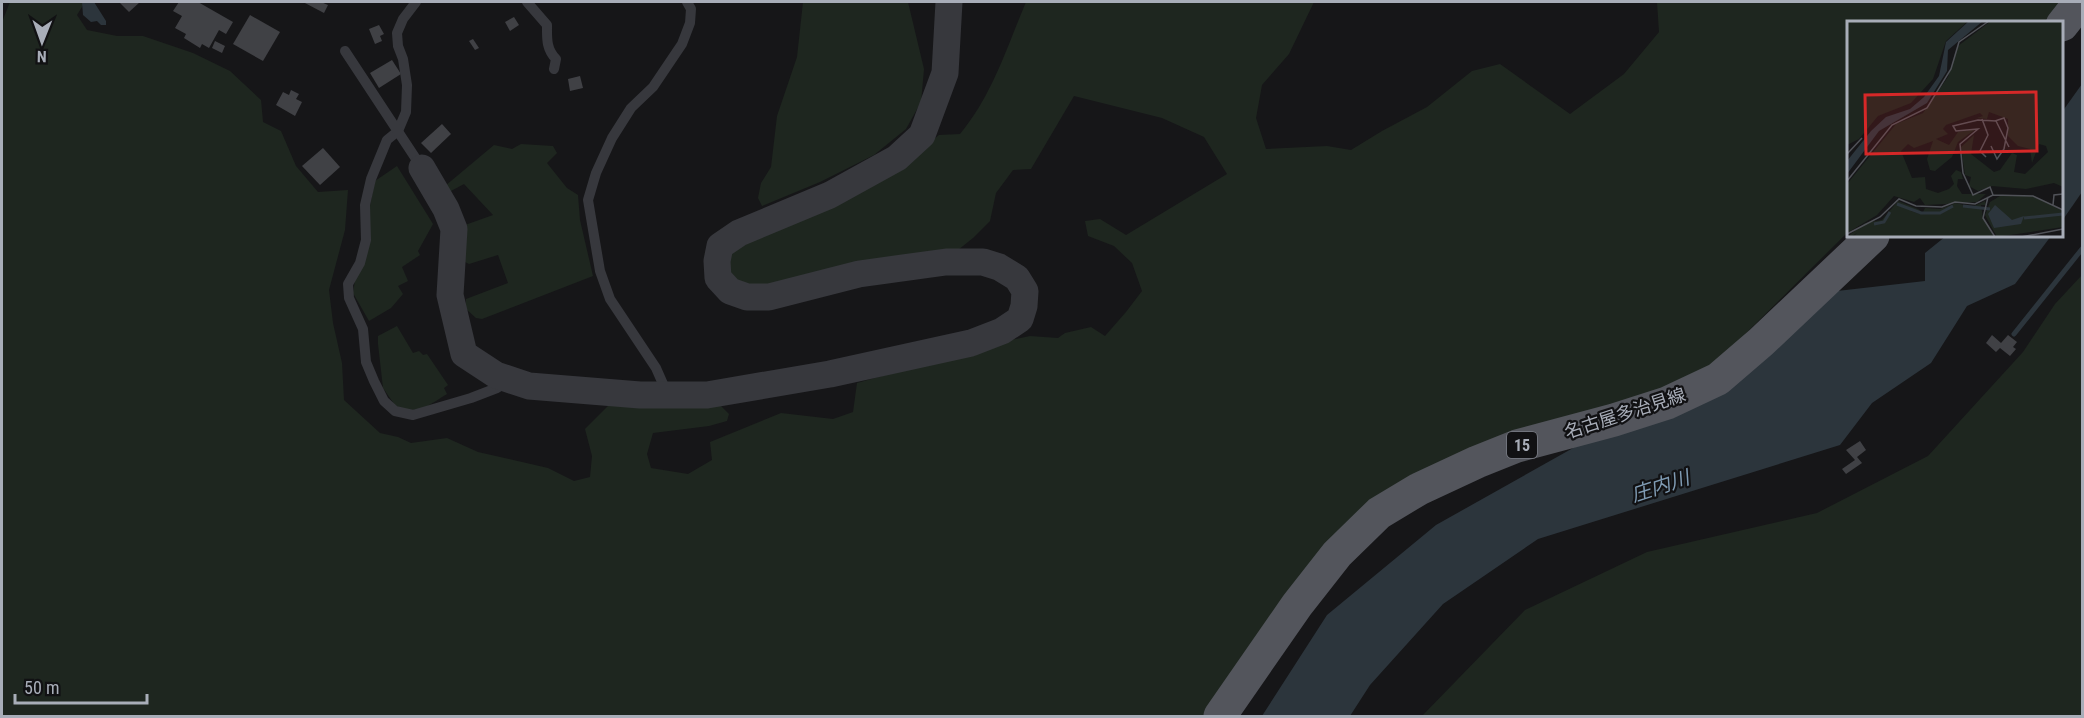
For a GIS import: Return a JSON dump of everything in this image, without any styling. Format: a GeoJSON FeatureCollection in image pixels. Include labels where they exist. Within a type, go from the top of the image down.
{"type":"FeatureCollection","features":[{"type":"Feature","properties":{"kind":"main road"},"geometry":{"type":"LineString","coordinates":[[2063,23],[2080,2]]}},
{"type":"Feature","properties":{"kind":"main road","name":"名古屋多治見線"},"geometry":{"type":"LineString","coordinates":[[1220,717],[1323,571],[1379,513],[1419,489],[1517,446],[1667,403],[1718,379],[1761,342],[1872,237]]}},
{"type":"Feature","properties":{"kind":"street"},"geometry":{"type":"LineString","coordinates":[[422,168],[446,209],[454,229],[450,295],[464,354],[496,375],[530,386],[668,396],[707,395],[830,374],[971,343],[1002,331],[1020,319],[1024,306],[1025,291],[1017,278],[999,267],[983,262],[946,262],[859,274],[769,297],[747,297],[730,291],[718,278],[717,261],[720,246],[739,233],[830,195],[897,158],[922,135],[945,74],[949,2]]}},
{"type":"Feature","properties":{"kind":"lane"},"geometry":{"type":"LineString","coordinates":[[416,2],[403,19],[397,33],[407,85],[406,112],[398,131],[387,140],[370,179],[365,205],[366,240],[360,263],[348,284],[349,297],[363,329],[366,362],[384,401],[394,411],[413,415],[471,398],[497,388],[510,379]]}},
{"type":"Feature","properties":{"kind":"lane"},"geometry":{"type":"LineString","coordinates":[[527,2],[547,25],[550,53],[556,59],[554,69]]}},
{"type":"Feature","properties":{"kind":"lane"},"geometry":{"type":"LineString","coordinates":[[668,396],[656,368],[610,299],[600,271],[588,200],[596,173],[612,138],[631,108],[653,87],[682,44],[690,23],[691,9],[687,2]]}},
{"type":"Feature","properties":{"kind":"lane"},"geometry":{"type":"LineString","coordinates":[[345,51],[422,168]]}},
{"type":"Feature","properties":{"kind":"shaded area"},"geometry":{"type":"Polygon","coordinates":[[[10,2],[85,2],[77,15],[87,30],[117,36],[143,36],[193,53],[230,71],[261,100],[263,122],[281,131],[296,166],[318,192],[348,190],[345,230],[329,290],[333,323],[342,363],[344,400],[380,433],[411,443],[447,438],[478,452],[548,468],[574,481],[590,477],[592,456],[585,429],[608,406],[720,405],[729,414],[727,421],[709,426],[653,433],[647,454],[651,468],[688,474],[712,460],[710,442],[781,413],[833,419],[853,412],[857,383],[1030,336],[1058,338],[1065,333],[1091,327],[1105,336],[1142,291],[1132,263],[1114,246],[1088,236],[1085,221],[1100,219],[1126,235],[1227,174],[1204,137],[1162,118],[1074,96],[1031,169],[1013,170],[996,193],[990,221],[953,254],[769,289],[733,282],[728,259],[734,248],[900,166],[939,135],[960,134],[990,87],[1026,2],[1314,2],[1289,54],[1262,85],[1256,118],[1266,149],[1327,146],[1351,150],[1427,107],[1472,71],[1500,64],[1570,114],[1624,74],[1659,32],[1657,2],[2061,2],[2045,21],[1847,21],[1847,233],[1717,362],[1651,394],[1385,492],[1205,716],[2,716],[2,22],[10,2]]]}},
{"type":"Feature","properties":{"kind":"shaded area"},"geometry":{"type":"Polygon","coordinates":[[[803,2],[908,2],[924,69],[921,102],[906,129],[874,155],[820,182],[762,206],[758,198],[761,183],[771,167],[777,116],[797,57],[803,2]]]}},
{"type":"Feature","properties":{"kind":"shaded area"},"geometry":{"type":"Polygon","coordinates":[[[521,144],[553,146],[557,153],[547,163],[567,188],[578,195],[580,220],[593,276],[482,319],[476,318],[466,309],[466,299],[508,283],[498,255],[469,264],[459,259],[465,225],[493,215],[464,184],[451,191],[445,186],[494,145],[512,149],[521,144]]]}},
{"type":"Feature","properties":{"kind":"shaded area"},"geometry":{"type":"Polygon","coordinates":[[[397,166],[433,224],[418,251],[420,255],[402,267],[408,281],[398,286],[403,294],[391,308],[369,321],[353,293],[355,280],[375,181],[397,166]]]}},
{"type":"Feature","properties":{"kind":"shaded area"},"geometry":{"type":"Polygon","coordinates":[[[2082,275],[2082,716],[1422,716],[1525,610],[1647,552],[1817,513],[1928,456],[2023,352],[2055,304],[2082,275]]]}},
{"type":"Feature","properties":{"kind":"shaded area"},"geometry":{"type":"Polygon","coordinates":[[[397,326],[413,353],[419,351],[423,355],[427,354],[448,385],[444,388],[447,394],[418,409],[397,408],[383,388],[378,336],[397,326]]]}},
{"type":"Feature","properties":{"kind":"water"},"geometry":{"type":"Polygon","coordinates":[[[82,2],[94,2],[106,21],[106,25],[101,25],[97,21],[91,22],[83,15],[82,2]]]}},
{"type":"Feature","properties":{"kind":"water"},"geometry":{"type":"Polygon","coordinates":[[[2082,84],[2082,192],[2063,220],[2063,111],[2082,84]]]}},
{"type":"Feature","properties":{"kind":"water","name":"庄内川"},"geometry":{"type":"Polygon","coordinates":[[[1945,237],[2050,237],[2015,284],[1967,306],[1931,363],[1872,403],[1840,445],[1538,539],[1443,604],[1370,685],[1350,716],[1262,716],[1327,615],[1436,525],[1582,443],[1837,291],[1925,281],[1925,253],[1945,237]]]}},
{"type":"Feature","properties":{"kind":"building"},"geometry":{"type":"Polygon","coordinates":[[[119,2],[140,2],[129,12],[119,2]]]}},
{"type":"Feature","properties":{"kind":"building"},"geometry":{"type":"Polygon","coordinates":[[[179,2],[198,2],[233,22],[226,34],[219,30],[209,48],[202,44],[200,48],[184,38],[186,34],[175,28],[182,16],[173,11],[179,2]]]}},
{"type":"Feature","properties":{"kind":"building"},"geometry":{"type":"Polygon","coordinates":[[[303,2],[321,2],[328,5],[324,13],[303,2]]]}},
{"type":"Feature","properties":{"kind":"building"},"geometry":{"type":"Polygon","coordinates":[[[250,15],[280,32],[263,61],[233,44],[250,15]]]}},
{"type":"Feature","properties":{"kind":"building"},"geometry":{"type":"Polygon","coordinates":[[[514,17],[519,25],[510,31],[505,22],[514,17]]]}},
{"type":"Feature","properties":{"kind":"building"},"geometry":{"type":"Polygon","coordinates":[[[379,25],[384,34],[380,36],[382,41],[375,44],[369,29],[379,25]]]}},
{"type":"Feature","properties":{"kind":"building"},"geometry":{"type":"Polygon","coordinates":[[[473,39],[479,48],[475,50],[469,41],[473,39]]]}},
{"type":"Feature","properties":{"kind":"building"},"geometry":{"type":"Polygon","coordinates":[[[215,41],[225,46],[222,53],[212,48],[215,41]]]}},
{"type":"Feature","properties":{"kind":"building"},"geometry":{"type":"Polygon","coordinates":[[[392,60],[401,74],[379,88],[370,73],[392,60]]]}},
{"type":"Feature","properties":{"kind":"building"},"geometry":{"type":"Polygon","coordinates":[[[580,76],[583,88],[570,91],[568,79],[580,76]]]}},
{"type":"Feature","properties":{"kind":"building"},"geometry":{"type":"Polygon","coordinates":[[[291,90],[299,94],[296,99],[302,102],[295,116],[276,105],[283,92],[289,95],[291,90]]]}},
{"type":"Feature","properties":{"kind":"building"},"geometry":{"type":"Polygon","coordinates":[[[442,124],[451,134],[431,153],[421,143],[442,124]]]}},
{"type":"Feature","properties":{"kind":"building"},"geometry":{"type":"Polygon","coordinates":[[[323,148],[340,167],[320,185],[302,166],[323,148]]]}},
{"type":"Feature","properties":{"kind":"building"},"geometry":{"type":"Polygon","coordinates":[[[1992,335],[2001,343],[2008,335],[2017,342],[2013,347],[2016,349],[2010,356],[2000,348],[1996,352],[1986,343],[1992,335]]]}},
{"type":"Feature","properties":{"kind":"building"},"geometry":{"type":"Polygon","coordinates":[[[1860,441],[1866,450],[1857,457],[1862,463],[1846,474],[1842,469],[1855,460],[1846,450],[1860,441]]]}},
{"type":"Feature","properties":{"kind":"waterway"},"geometry":{"type":"LineString","coordinates":[[2014,334],[2082,249]]}}]}
